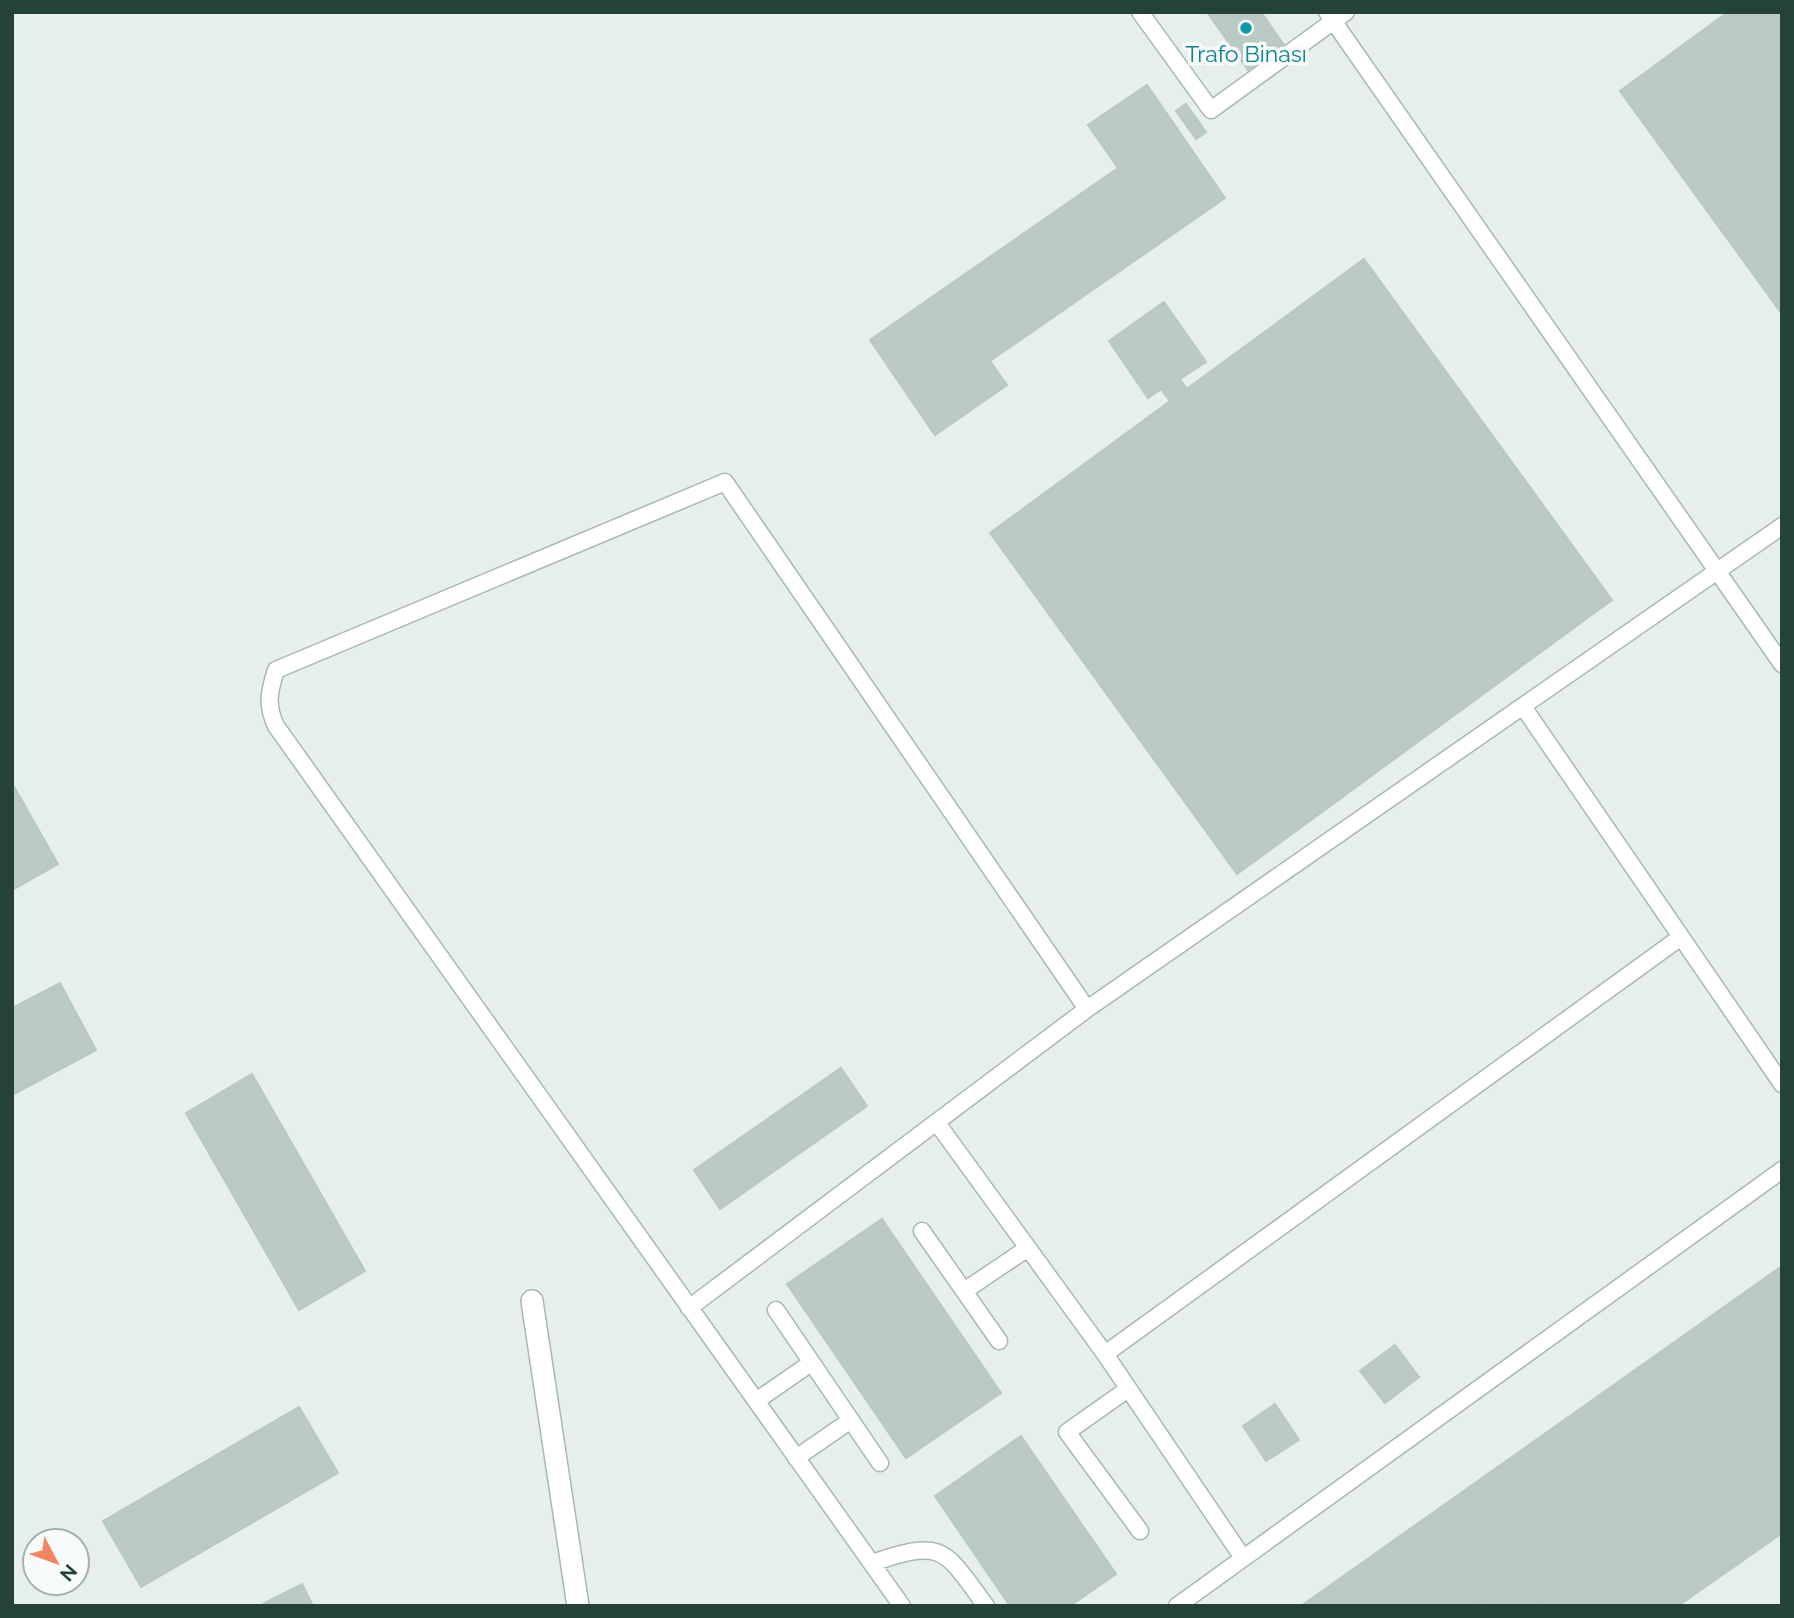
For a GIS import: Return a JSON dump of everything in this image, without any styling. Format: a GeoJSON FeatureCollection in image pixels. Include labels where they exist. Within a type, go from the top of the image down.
{"type":"FeatureCollection","features":[{"type":"Feature","properties":{"kind":"street"},"geometry":{"type":"LineString","coordinates":[[532,1301],[578,1606]]}},
{"type":"Feature","properties":{"kind":"lane"},"geometry":{"type":"LineString","coordinates":[[1140,12],[1211,110],[1336,15],[1782,664]]}},
{"type":"Feature","properties":{"kind":"lane"},"geometry":{"type":"LineString","coordinates":[[902,1606],[276,726],[269,712],[268,696],[276,670],[725,482],[1087,1009]]}},
{"type":"Feature","properties":{"kind":"lane"},"geometry":{"type":"LineString","coordinates":[[690,1308],[1087,1009],[1524,708],[1782,526]]}},
{"type":"Feature","properties":{"kind":"lane"},"geometry":{"type":"LineString","coordinates":[[1524,708],[1782,1084]]}},
{"type":"Feature","properties":{"kind":"lane"},"geometry":{"type":"LineString","coordinates":[[1105,1354],[1681,937]]}},
{"type":"Feature","properties":{"kind":"lane"},"geometry":{"type":"LineString","coordinates":[[936,1123],[1105,1354],[1243,1558]]}},
{"type":"Feature","properties":{"kind":"lane"},"geometry":{"type":"LineString","coordinates":[[1177,1606],[1782,1170]]}},
{"type":"Feature","properties":{"kind":"lane"},"geometry":{"type":"LineString","coordinates":[[922,1231],[999,1341]]}},
{"type":"Feature","properties":{"kind":"lane"},"geometry":{"type":"LineString","coordinates":[[964,1291],[1028,1248]]}},
{"type":"Feature","properties":{"kind":"lane"},"geometry":{"type":"LineString","coordinates":[[776,1310],[880,1463]]}},
{"type":"Feature","properties":{"kind":"lane"},"geometry":{"type":"LineString","coordinates":[[756,1401],[811,1363]]}},
{"type":"Feature","properties":{"kind":"lane"},"geometry":{"type":"LineString","coordinates":[[1128,1389],[1068,1432],[1140,1531]]}},
{"type":"Feature","properties":{"kind":"lane"},"geometry":{"type":"LineString","coordinates":[[796,1458],[851,1420]]}},
{"type":"Feature","properties":{"kind":"lane"},"geometry":{"type":"LineString","coordinates":[[872,1563],[907,1551],[930,1549],[952,1559],[986,1606]]}},
{"type":"Feature","properties":{"kind":"building","name":"Trafo Binası"},"geometry":{"type":"Polygon","coordinates":[[[1207,12],[1261,12],[1284,45],[1248,70],[1207,12]]]}},
{"type":"Feature","properties":{"kind":"building"},"geometry":{"type":"Polygon","coordinates":[[[1728,12],[1782,12],[1782,314],[1620,91],[1728,12]]]}},
{"type":"Feature","properties":{"kind":"building"},"geometry":{"type":"Polygon","coordinates":[[[1147,85],[1225,198],[990,361],[1007,385],[935,435],[870,340],[1118,168],[1088,125],[1147,85]]]}},
{"type":"Feature","properties":{"kind":"building"},"geometry":{"type":"Polygon","coordinates":[[[1186,104],[1206,132],[1196,139],[1176,111],[1186,104]]]}},
{"type":"Feature","properties":{"kind":"building"},"geometry":{"type":"Polygon","coordinates":[[[1364,259],[1612,600],[1237,874],[990,533],[1364,259]]]}},
{"type":"Feature","properties":{"kind":"building"},"geometry":{"type":"Polygon","coordinates":[[[1164,302],[1206,362],[1180,379],[1186,388],[1169,400],[1161,389],[1148,398],[1109,341],[1164,302]]]}},
{"type":"Feature","properties":{"kind":"building"},"geometry":{"type":"Polygon","coordinates":[[[12,783],[58,864],[12,890],[12,783]]]}},
{"type":"Feature","properties":{"kind":"building"},"geometry":{"type":"Polygon","coordinates":[[[60,983],[96,1050],[12,1095],[12,1008],[60,983]]]}},
{"type":"Feature","properties":{"kind":"building"},"geometry":{"type":"Polygon","coordinates":[[[841,1068],[867,1106],[720,1209],[694,1170],[841,1068]]]}},
{"type":"Feature","properties":{"kind":"building"},"geometry":{"type":"Polygon","coordinates":[[[252,1074],[365,1271],[299,1310],[186,1113],[252,1074]]]}},
{"type":"Feature","properties":{"kind":"building"},"geometry":{"type":"Polygon","coordinates":[[[882,1219],[1001,1393],[906,1458],[787,1284],[882,1219]]]}},
{"type":"Feature","properties":{"kind":"building"},"geometry":{"type":"Polygon","coordinates":[[[1782,1266],[1782,1533],[1678,1606],[1301,1606],[1782,1266]]]}},
{"type":"Feature","properties":{"kind":"building"},"geometry":{"type":"Polygon","coordinates":[[[1395,1345],[1419,1377],[1385,1403],[1360,1371],[1395,1345]]]}},
{"type":"Feature","properties":{"kind":"building"},"geometry":{"type":"Polygon","coordinates":[[[1666,1351],[1721,1426],[1782,1382],[1782,1425],[1739,1456],[1782,1515],[1782,1528],[1713,1578],[1665,1511],[1535,1606],[1473,1606],[1646,1480],[1592,1405],[1666,1351]]]}},
{"type":"Feature","properties":{"kind":"building"},"geometry":{"type":"Polygon","coordinates":[[[1275,1404],[1299,1440],[1266,1461],[1243,1426],[1275,1404]]]}},
{"type":"Feature","properties":{"kind":"building"},"geometry":{"type":"Polygon","coordinates":[[[299,1407],[338,1473],[141,1587],[103,1521],[299,1407]]]}},
{"type":"Feature","properties":{"kind":"building"},"geometry":{"type":"Polygon","coordinates":[[[1021,1436],[1116,1574],[1070,1606],[1010,1606],[935,1496],[1021,1436]]]}},
{"type":"Feature","properties":{"kind":"building"},"geometry":{"type":"Polygon","coordinates":[[[302,1584],[313,1606],[259,1606],[302,1584]]]}},
{"type":"Feature","properties":{"kind":"place","name":"Trafo Binası"},"geometry":{"type":"Point","coordinates":[1246,28]}}]}
